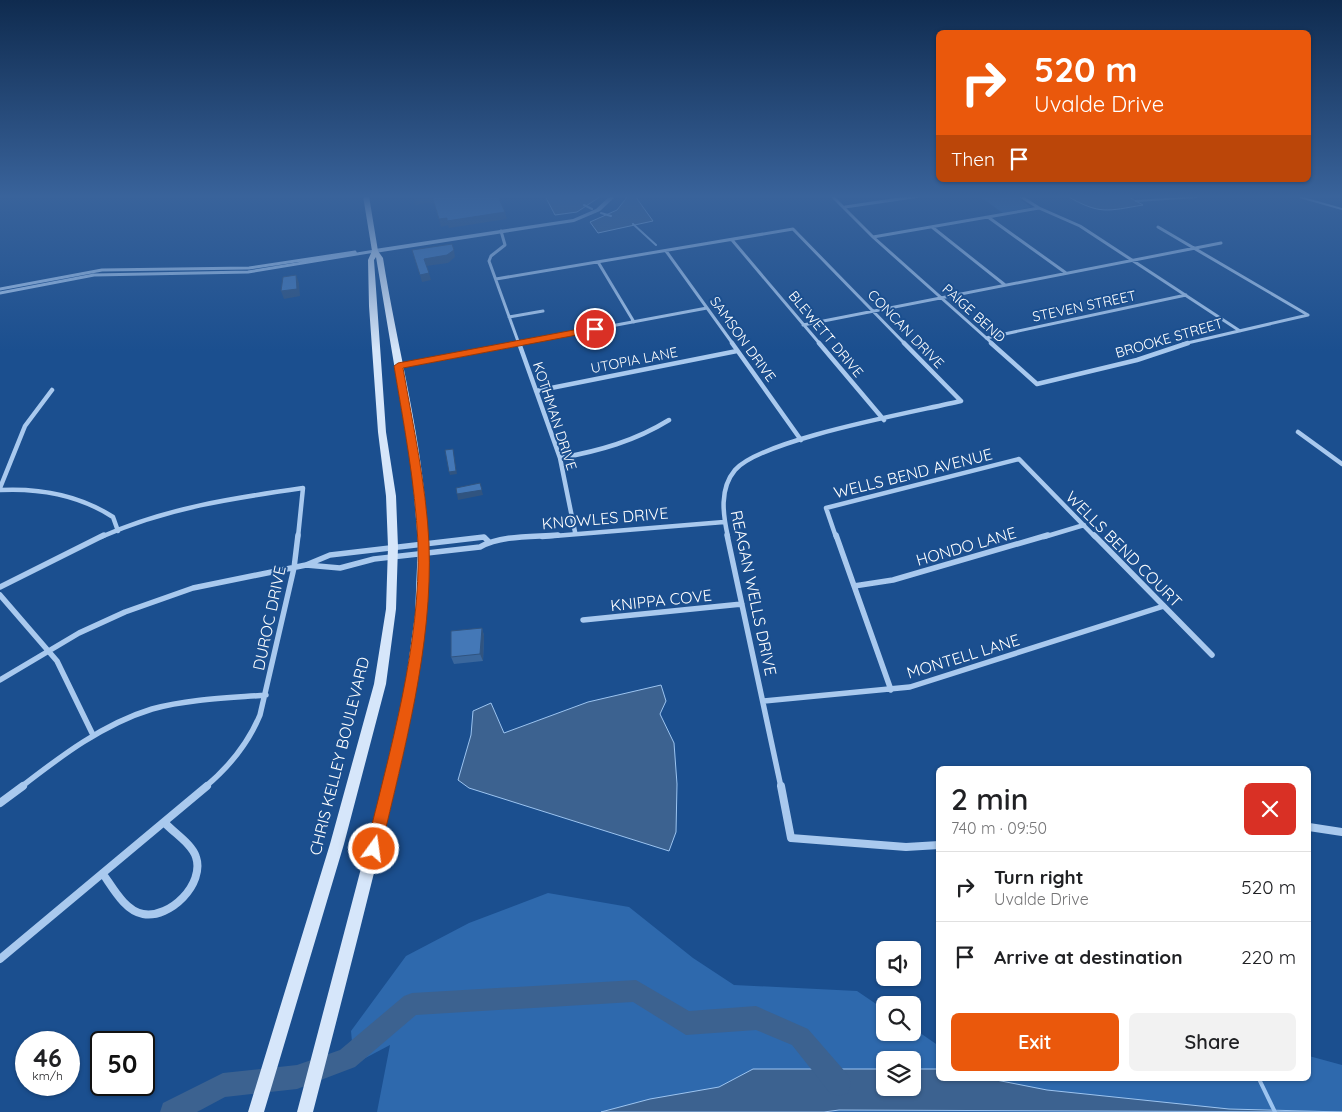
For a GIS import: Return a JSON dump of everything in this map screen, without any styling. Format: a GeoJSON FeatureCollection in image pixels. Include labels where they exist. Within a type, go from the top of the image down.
{"type":"FeatureCollection","features":[{"type":"Feature","properties":{"kind":"main road","name":"CHRIS KELLEY BOULEVARD"},"geometry":{"type":"LineString","coordinates":[[305,1112],[394,766],[412,680],[422,594],[423,548],[419,483],[380,258],[374,248]]}},
{"type":"Feature","properties":{"kind":"main road","name":"CHRIS KELLEY BOULEVARD"},"geometry":{"type":"LineString","coordinates":[[256,1112],[288,1000],[337,844],[380,684],[390,609],[393,552],[391,496],[382,432],[373,306],[371,260],[375,251]]}},
{"type":"Feature","properties":{"kind":"street"},"geometry":{"type":"LineString","coordinates":[[0,293],[94,275],[248,272],[395,248]]}},
{"type":"Feature","properties":{"kind":"street","name":"KOTHMAN DRIVE"},"geometry":{"type":"LineString","coordinates":[[502,248],[489,259],[560,458],[575,532]]}},
{"type":"Feature","properties":{"kind":"street"},"geometry":{"type":"LineString","coordinates":[[496,279],[685,248]]}},
{"type":"Feature","properties":{"kind":"street","name":"BLEWETT DRIVE"},"geometry":{"type":"LineString","coordinates":[[739,248],[884,420]]}},
{"type":"Feature","properties":{"kind":"street","name":"CONCAN DRIVE"},"geometry":{"type":"LineString","coordinates":[[811,248],[962,401]]}},
{"type":"Feature","properties":{"kind":"street","name":"PAIGE BEND"},"geometry":{"type":"LineString","coordinates":[[885,248],[1037,384]]}},
{"type":"Feature","properties":{"kind":"street"},"geometry":{"type":"LineString","coordinates":[[958,248],[1004,285]]}},
{"type":"Feature","properties":{"kind":"street"},"geometry":{"type":"LineString","coordinates":[[1031,248],[1066,273]]}},
{"type":"Feature","properties":{"kind":"street"},"geometry":{"type":"LineString","coordinates":[[1113,248],[1240,331]]}},
{"type":"Feature","properties":{"kind":"street"},"geometry":{"type":"LineString","coordinates":[[803,325],[1194,248]]}},
{"type":"Feature","properties":{"kind":"street","name":"BROOKE STREET"},"geometry":{"type":"LineString","coordinates":[[1037,384],[1125,363],[1171,347],[1308,315],[1194,248]]}},
{"type":"Feature","properties":{"kind":"street"},"geometry":{"type":"LineString","coordinates":[[0,289],[102,270],[249,268],[375,251]]}},
{"type":"Feature","properties":{"kind":"street","name":"SAMSON DRIVE"},"geometry":{"type":"LineString","coordinates":[[666,251],[801,440]]}},
{"type":"Feature","properties":{"kind":"street"},"geometry":{"type":"LineString","coordinates":[[598,262],[634,322]]}},
{"type":"Feature","properties":{"kind":"street","name":"STEVEN STREET"},"geometry":{"type":"LineString","coordinates":[[986,338],[1186,295]]}},
{"type":"Feature","properties":{"kind":"street"},"geometry":{"type":"LineString","coordinates":[[398,366],[707,308]]}},
{"type":"Feature","properties":{"kind":"street"},"geometry":{"type":"LineString","coordinates":[[509,317],[543,311]]}},
{"type":"Feature","properties":{"kind":"street","name":"UTOPIA LANE"},"geometry":{"type":"LineString","coordinates":[[536,391],[737,351]]}},
{"type":"Feature","properties":{"kind":"street"},"geometry":{"type":"LineString","coordinates":[[52,390],[25,426],[0,489],[34,490],[92,505],[113,517],[118,531]]}},
{"type":"Feature","properties":{"kind":"street","name":"REAGAN WELLS DRIVE"},"geometry":{"type":"LineString","coordinates":[[936,845],[906,848],[791,838],[764,702],[724,522],[724,491],[737,468],[750,458],[766,451],[801,440],[962,401]]}},
{"type":"Feature","properties":{"kind":"street"},"geometry":{"type":"LineString","coordinates":[[560,458],[626,444],[653,431],[669,420]]}},
{"type":"Feature","properties":{"kind":"street"},"geometry":{"type":"LineString","coordinates":[[1298,432],[1342,464]]}},
{"type":"Feature","properties":{"kind":"street","name":"WELLS BEND COURT"},"geometry":{"type":"LineString","coordinates":[[1019,460],[1212,655]]}},
{"type":"Feature","properties":{"kind":"street","name":"WELLS BEND AVENUE"},"geometry":{"type":"LineString","coordinates":[[891,690],[826,508],[1019,460]]}},
{"type":"Feature","properties":{"kind":"street","name":"DUROC DRIVE"},"geometry":{"type":"LineString","coordinates":[[0,587],[47,562],[153,517],[206,502],[303,488],[294,568],[266,695],[251,736],[216,778],[165,823],[0,959]]}},
{"type":"Feature","properties":{"kind":"street","name":"KNOWLES DRIVE"},"geometry":{"type":"LineString","coordinates":[[306,565],[340,568],[393,552],[423,548],[480,547],[489,542],[575,532],[724,522]]}},
{"type":"Feature","properties":{"kind":"street","name":"HONDO LANE"},"geometry":{"type":"LineString","coordinates":[[854,586],[893,580],[1084,525]]}},
{"type":"Feature","properties":{"kind":"street","name":"KNOWLES DRIVE"},"geometry":{"type":"LineString","coordinates":[[0,680],[47,650],[79,633],[158,600],[221,582],[294,568],[330,555],[393,552],[484,537],[489,542]]}},
{"type":"Feature","properties":{"kind":"street"},"geometry":{"type":"LineString","coordinates":[[0,595],[56,661],[93,736]]}},
{"type":"Feature","properties":{"kind":"street","name":"KNIPPA COVE"},"geometry":{"type":"LineString","coordinates":[[583,620],[742,604]]}},
{"type":"Feature","properties":{"kind":"street","name":"MONTELL LANE"},"geometry":{"type":"LineString","coordinates":[[764,702],[891,690],[931,681],[1164,606]]}},
{"type":"Feature","properties":{"kind":"street"},"geometry":{"type":"LineString","coordinates":[[0,803],[93,736],[138,714],[159,708],[266,695]]}},
{"type":"Feature","properties":{"kind":"street"},"geometry":{"type":"LineString","coordinates":[[103,874],[133,910],[148,914],[164,911],[180,902],[192,887],[199,872],[196,856],[165,823]]}},
{"type":"Feature","properties":{"kind":"street"},"geometry":{"type":"LineString","coordinates":[[1311,828],[1342,832]]}},
{"type":"Feature","properties":{"kind":"shaded area"},"geometry":{"type":"Polygon","coordinates":[[[661,685],[666,701],[660,714],[674,743],[677,784],[676,832],[669,851],[469,788],[458,780],[471,735],[473,711],[491,703],[504,733],[588,702],[661,685]]]}},
{"type":"Feature","properties":{"kind":"shaded area"},"geometry":{"type":"Polygon","coordinates":[[[548,893],[629,907],[693,958],[734,985],[857,991],[876,1004],[876,1041],[921,1041],[921,1034],[936,1044],[936,1081],[1311,1081],[1311,1057],[1342,1065],[1342,1112],[377,1112],[390,1045],[354,1064],[351,1031],[406,956],[469,923],[548,893]]]}},
{"type":"Feature","properties":{"kind":"shaded area"},"geometry":{"type":"Polygon","coordinates":[[[753,1069],[876,1069],[876,1096],[921,1096],[921,1069],[936,1069],[936,1081],[1001,1081],[1047,1090],[1229,1109],[1342,1112],[839,1110],[824,1112],[601,1112],[650,1099],[719,1087],[753,1069]]]}},
{"type":"Feature","properties":{"kind":"building"},"geometry":{"type":"Polygon","coordinates":[[[453,248],[454,250],[447,255],[424,259],[429,273],[420,275],[412,250],[453,248]]]}},
{"type":"Feature","properties":{"kind":"building"},"geometry":{"type":"Polygon","coordinates":[[[296,275],[297,289],[281,291],[283,277],[296,275]]]}},
{"type":"Feature","properties":{"kind":"building"},"geometry":{"type":"Polygon","coordinates":[[[453,449],[456,471],[449,472],[445,450],[453,449]]]}},
{"type":"Feature","properties":{"kind":"building"},"geometry":{"type":"Polygon","coordinates":[[[480,483],[482,490],[457,494],[456,488],[480,483]]]}},
{"type":"Feature","properties":{"kind":"building"},"geometry":{"type":"Polygon","coordinates":[[[482,628],[480,654],[451,657],[451,631],[482,628]]]}},
{"type":"Feature","properties":{"kind":"waterway"},"geometry":{"type":"LineString","coordinates":[[172,1112],[223,1085],[297,1077],[347,1059],[412,1004],[636,991],[686,1023],[756,1018],[800,1037],[839,1084]]}},
{"type":"Feature","properties":{"kind":"waterway"},"geometry":{"type":"LineString","coordinates":[[1260,1081],[1275,1112]]}},
{"type":"Feature","properties":{"kind":"route"},"geometry":{"type":"LineString","coordinates":[[374,849],[412,680],[422,594],[423,544],[419,483],[398,366],[595,329]]}}]}
